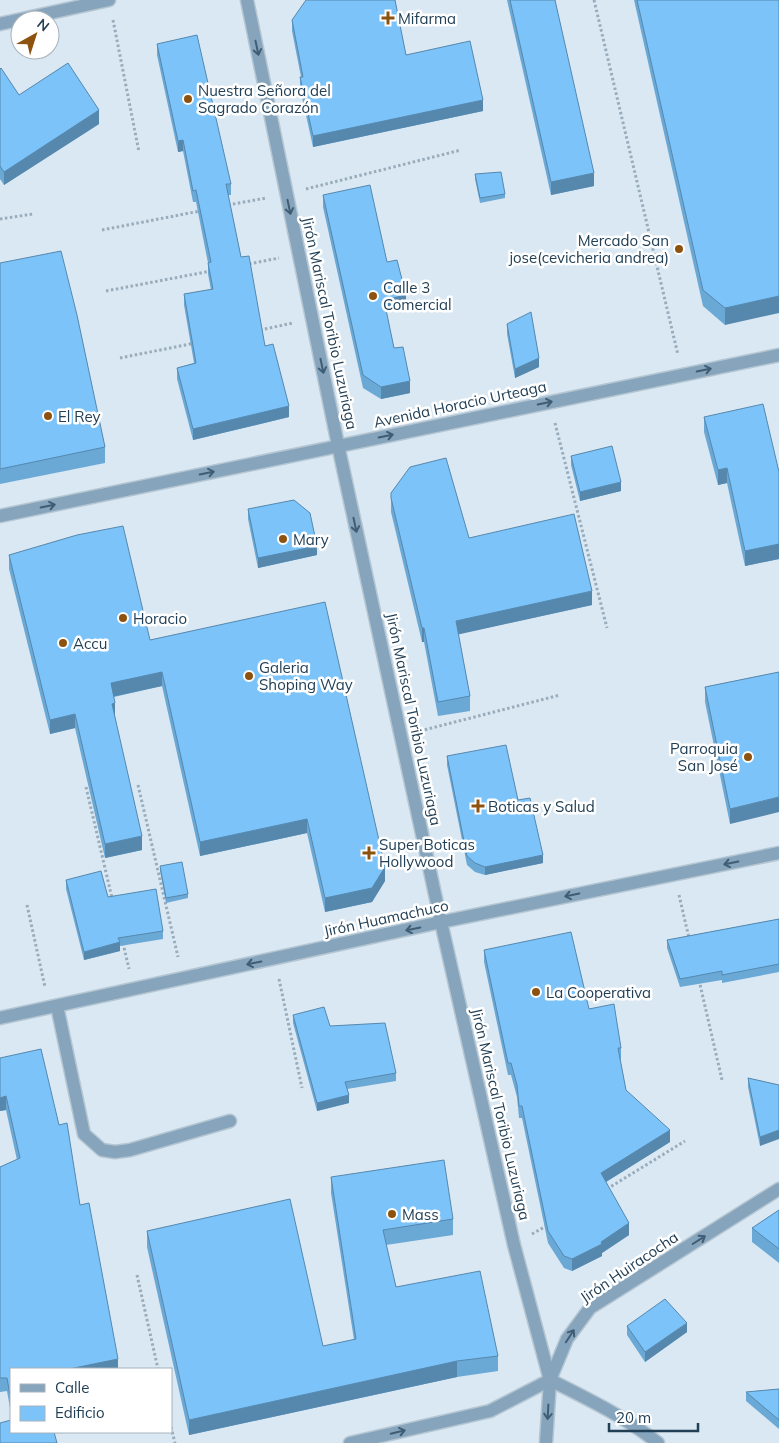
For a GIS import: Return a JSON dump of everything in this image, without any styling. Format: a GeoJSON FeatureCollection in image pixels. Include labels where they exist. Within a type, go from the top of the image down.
{"type":"FeatureCollection","features":[{"type":"Feature","properties":{"kind":"street"},"geometry":{"type":"LineString","coordinates":[[0,24],[109,0]]}},
{"type":"Feature","properties":{"kind":"street","name":"Jirón Mariscal Toribio Luzuriaga"},"geometry":{"type":"LineString","coordinates":[[247,0],[338,446],[441,922],[514,1246],[550,1380],[546,1443]]}},
{"type":"Feature","properties":{"kind":"street","name":"Avenida Horacio Urteaga"},"geometry":{"type":"LineString","coordinates":[[0,516],[779,354]]}},
{"type":"Feature","properties":{"kind":"street","name":"Jirón Huamachuco"},"geometry":{"type":"LineString","coordinates":[[0,1018],[441,922],[779,853]]}},
{"type":"Feature","properties":{"kind":"street"},"geometry":{"type":"LineString","coordinates":[[53,1006],[84,1134],[102,1150],[114,1152],[130,1150],[230,1121]]}},
{"type":"Feature","properties":{"kind":"street","name":"Jirón Huiracocha"},"geometry":{"type":"LineString","coordinates":[[550,1380],[567,1339],[590,1308],[779,1189]]}},
{"type":"Feature","properties":{"kind":"street"},"geometry":{"type":"LineString","coordinates":[[350,1443],[490,1411],[550,1380],[635,1425],[658,1443]]}},
{"type":"Feature","properties":{"kind":"path"},"geometry":{"type":"LineString","coordinates":[[109,0],[139,152]]}},
{"type":"Feature","properties":{"kind":"path"},"geometry":{"type":"LineString","coordinates":[[594,0],[682,374]]}},
{"type":"Feature","properties":{"kind":"path"},"geometry":{"type":"LineString","coordinates":[[219,207],[286,194],[461,150]]}},
{"type":"Feature","properties":{"kind":"path"},"geometry":{"type":"LineString","coordinates":[[102,230],[209,209]]}},
{"type":"Feature","properties":{"kind":"path"},"geometry":{"type":"LineString","coordinates":[[0,219],[33,214]]}},
{"type":"Feature","properties":{"kind":"path"},"geometry":{"type":"LineString","coordinates":[[241,265],[299,254]]}},
{"type":"Feature","properties":{"kind":"path"},"geometry":{"type":"LineString","coordinates":[[106,291],[212,271]]}},
{"type":"Feature","properties":{"kind":"path"},"geometry":{"type":"LineString","coordinates":[[254,331],[312,319]]}},
{"type":"Feature","properties":{"kind":"path"},"geometry":{"type":"LineString","coordinates":[[120,358],[197,342]]}},
{"type":"Feature","properties":{"kind":"path"},"geometry":{"type":"LineString","coordinates":[[550,402],[608,628]]}},
{"type":"Feature","properties":{"kind":"path"},"geometry":{"type":"LineString","coordinates":[[401,735],[560,695]]}},
{"type":"Feature","properties":{"kind":"path"},"geometry":{"type":"LineString","coordinates":[[138,785],[183,978]]}},
{"type":"Feature","properties":{"kind":"path"},"geometry":{"type":"LineString","coordinates":[[86,787],[113,902]]}},
{"type":"Feature","properties":{"kind":"path"},"geometry":{"type":"LineString","coordinates":[[674,874],[690,940]]}},
{"type":"Feature","properties":{"kind":"path"},"geometry":{"type":"LineString","coordinates":[[27,905],[53,1006]]}},
{"type":"Feature","properties":{"kind":"path"},"geometry":{"type":"LineString","coordinates":[[122,941],[134,989]]}},
{"type":"Feature","properties":{"kind":"path"},"geometry":{"type":"LineString","coordinates":[[274,959],[302,1088]]}},
{"type":"Feature","properties":{"kind":"path"},"geometry":{"type":"LineString","coordinates":[[698,977],[722,1080]]}},
{"type":"Feature","properties":{"kind":"path"},"geometry":{"type":"LineString","coordinates":[[604,1191],[685,1141]]}},
{"type":"Feature","properties":{"kind":"path"},"geometry":{"type":"LineString","coordinates":[[514,1246],[555,1220]]}},
{"type":"Feature","properties":{"kind":"path"},"geometry":{"type":"LineString","coordinates":[[136,1275],[158,1368]]}},
{"type":"Feature","properties":{"kind":"building"},"geometry":{"type":"Polygon","coordinates":[[[306,0],[395,0],[406,55],[470,41],[483,100],[313,136],[300,77],[303,77],[292,20],[306,0]]]}},
{"type":"Feature","properties":{"kind":"building"},"geometry":{"type":"Polygon","coordinates":[[[510,0],[555,0],[594,173],[551,182],[510,0]]]}},
{"type":"Feature","properties":{"kind":"building"},"geometry":{"type":"Polygon","coordinates":[[[637,0],[779,0],[779,296],[725,308],[703,290],[637,0]]]}},
{"type":"Feature","properties":{"kind":"building"},"geometry":{"type":"Polygon","coordinates":[[[197,35],[231,184],[226,184],[241,257],[249,256],[265,346],[273,344],[289,406],[193,429],[177,368],[196,363],[184,294],[213,289],[208,263],[211,262],[196,190],[193,191],[183,140],[178,141],[157,44],[197,35]]]}},
{"type":"Feature","properties":{"kind":"building"},"geometry":{"type":"Polygon","coordinates":[[[68,63],[99,110],[4,172],[0,166],[0,69],[19,95],[68,63]]]}},
{"type":"Feature","properties":{"kind":"building"},"geometry":{"type":"Polygon","coordinates":[[[501,172],[505,194],[480,198],[475,174],[501,172]]]}},
{"type":"Feature","properties":{"kind":"building"},"geometry":{"type":"Polygon","coordinates":[[[370,185],[387,262],[397,260],[406,295],[384,300],[394,348],[403,347],[410,381],[381,387],[363,375],[323,195],[370,185]]]}},
{"type":"Feature","properties":{"kind":"building","name":"El Rey"},"geometry":{"type":"Polygon","coordinates":[[[61,251],[77,315],[105,447],[0,469],[0,263],[61,251]]]}},
{"type":"Feature","properties":{"kind":"building"},"geometry":{"type":"Polygon","coordinates":[[[531,312],[539,358],[515,369],[507,324],[531,312]]]}},
{"type":"Feature","properties":{"kind":"building"},"geometry":{"type":"Polygon","coordinates":[[[763,404],[779,472],[779,544],[745,551],[727,468],[718,470],[704,417],[763,404]]]}},
{"type":"Feature","properties":{"kind":"building"},"geometry":{"type":"Polygon","coordinates":[[[612,446],[621,482],[580,492],[571,456],[612,446]]]}},
{"type":"Feature","properties":{"kind":"building"},"geometry":{"type":"Polygon","coordinates":[[[446,458],[469,538],[574,514],[592,591],[456,621],[470,696],[438,702],[424,628],[422,628],[391,493],[410,467],[446,458]]]}},
{"type":"Feature","properties":{"kind":"building","name":"Mary"},"geometry":{"type":"Polygon","coordinates":[[[294,500],[310,513],[317,546],[258,558],[248,509],[294,500]]]}},
{"type":"Feature","properties":{"kind":"building"},"geometry":{"type":"Polygon","coordinates":[[[123,526],[150,640],[325,602],[385,867],[372,888],[325,898],[307,819],[200,842],[162,672],[111,683],[115,703],[112,704],[142,836],[105,844],[75,714],[50,720],[9,555],[77,535],[123,526]]]}},
{"type":"Feature","properties":{"kind":"building","name":"Parroquia San José"},"geometry":{"type":"Polygon","coordinates":[[[779,672],[779,797],[730,809],[705,687],[779,672]]]}},
{"type":"Feature","properties":{"kind":"building"},"geometry":{"type":"Polygon","coordinates":[[[506,745],[518,800],[530,798],[543,855],[485,867],[475,863],[467,856],[447,756],[506,745]]]}},
{"type":"Feature","properties":{"kind":"building"},"geometry":{"type":"Polygon","coordinates":[[[182,862],[188,894],[166,898],[160,866],[182,862]]]}},
{"type":"Feature","properties":{"kind":"building"},"geometry":{"type":"Polygon","coordinates":[[[101,871],[108,897],[156,889],[163,931],[118,938],[120,942],[84,952],[66,880],[101,871]]]}},
{"type":"Feature","properties":{"kind":"building"},"geometry":{"type":"Polygon","coordinates":[[[779,919],[779,964],[722,975],[722,971],[680,979],[667,940],[779,919]]]}},
{"type":"Feature","properties":{"kind":"building"},"geometry":{"type":"Polygon","coordinates":[[[571,932],[589,1009],[614,1004],[621,1048],[618,1048],[626,1090],[670,1130],[601,1173],[629,1223],[601,1242],[602,1244],[572,1259],[564,1256],[548,1231],[522,1106],[519,1106],[517,1085],[511,1063],[508,1063],[484,950],[571,932]]]}},
{"type":"Feature","properties":{"kind":"building"},"geometry":{"type":"Polygon","coordinates":[[[324,1007],[330,1026],[385,1023],[396,1073],[345,1082],[349,1095],[317,1103],[293,1015],[324,1007]]]}},
{"type":"Feature","properties":{"kind":"building"},"geometry":{"type":"Polygon","coordinates":[[[41,1049],[59,1125],[67,1123],[80,1205],[89,1203],[118,1359],[74,1368],[10,1368],[10,1395],[7,1378],[0,1378],[0,1167],[20,1158],[6,1096],[0,1098],[0,1058],[41,1049]]]}},
{"type":"Feature","properties":{"kind":"building"},"geometry":{"type":"Polygon","coordinates":[[[748,1078],[779,1085],[779,1130],[760,1137],[748,1078]]]}},
{"type":"Feature","properties":{"kind":"building"},"geometry":{"type":"Polygon","coordinates":[[[444,1160],[453,1219],[383,1230],[396,1287],[480,1271],[498,1356],[457,1361],[189,1420],[147,1231],[290,1199],[323,1346],[356,1339],[331,1177],[444,1160]]]}},
{"type":"Feature","properties":{"kind":"building"},"geometry":{"type":"Polygon","coordinates":[[[779,1210],[779,1249],[752,1228],[779,1210]]]}},
{"type":"Feature","properties":{"kind":"building"},"geometry":{"type":"Polygon","coordinates":[[[665,1299],[687,1323],[645,1352],[627,1326],[665,1299]]]}},
{"type":"Feature","properties":{"kind":"building"},"geometry":{"type":"Polygon","coordinates":[[[779,1389],[779,1420],[746,1392],[779,1389]]]}},
{"type":"Feature","properties":{"kind":"building"},"geometry":{"type":"Polygon","coordinates":[[[10,1420],[10,1433],[54,1433],[57,1443],[0,1443],[0,1423],[10,1420]]]}},
{"type":"Feature","properties":{"kind":"place","name":"Mifarma"},"geometry":{"type":"Point","coordinates":[388,18]}},
{"type":"Feature","properties":{"kind":"place","name":"Nuestra Señora del Sagrado Corazón"},"geometry":{"type":"Point","coordinates":[188,99]}},
{"type":"Feature","properties":{"kind":"place","name":"Mercado San jose(cevicheria andrea)"},"geometry":{"type":"Point","coordinates":[679,249]}},
{"type":"Feature","properties":{"kind":"place","name":"Calle 3 Comercial"},"geometry":{"type":"Point","coordinates":[373,296]}},
{"type":"Feature","properties":{"kind":"place","name":"El Rey"},"geometry":{"type":"Point","coordinates":[48,416]}},
{"type":"Feature","properties":{"kind":"place","name":"Mary"},"geometry":{"type":"Point","coordinates":[283,539]}},
{"type":"Feature","properties":{"kind":"place","name":"Horacio"},"geometry":{"type":"Point","coordinates":[123,618]}},
{"type":"Feature","properties":{"kind":"place","name":"Accu"},"geometry":{"type":"Point","coordinates":[63,643]}},
{"type":"Feature","properties":{"kind":"place","name":"Galeria Shoping Way"},"geometry":{"type":"Point","coordinates":[249,676]}},
{"type":"Feature","properties":{"kind":"place","name":"Parroquia San José"},"geometry":{"type":"Point","coordinates":[748,757]}},
{"type":"Feature","properties":{"kind":"place","name":"Boticas y Salud"},"geometry":{"type":"Point","coordinates":[478,806]}},
{"type":"Feature","properties":{"kind":"place","name":"Super Boticas Hollywood"},"geometry":{"type":"Point","coordinates":[369,853]}},
{"type":"Feature","properties":{"kind":"place","name":"La Cooperativa"},"geometry":{"type":"Point","coordinates":[536,992]}},
{"type":"Feature","properties":{"kind":"place","name":"Mass"},"geometry":{"type":"Point","coordinates":[392,1214]}}]}
